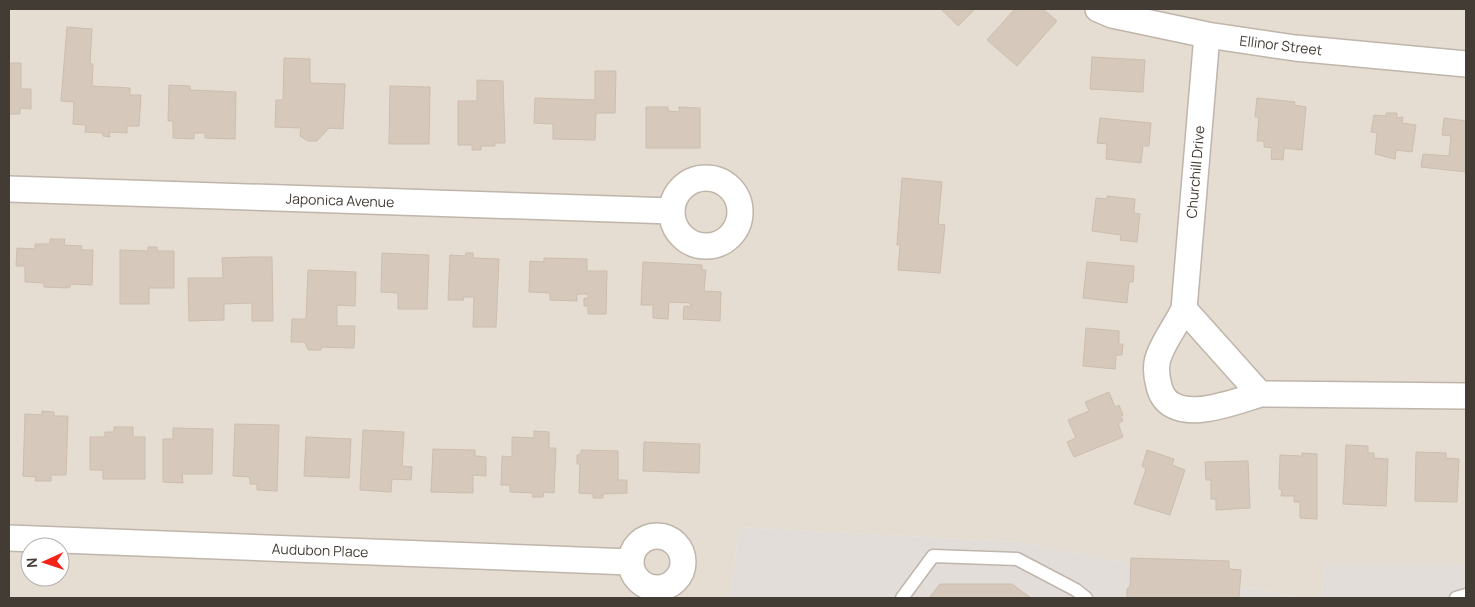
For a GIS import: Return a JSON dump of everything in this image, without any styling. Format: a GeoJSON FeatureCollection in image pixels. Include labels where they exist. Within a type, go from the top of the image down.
{"type":"FeatureCollection","features":[{"type":"Feature","properties":{"kind":"street","name":"Ellinor Street"},"geometry":{"type":"LineString","coordinates":[[1098,9],[1112,15],[1207,35],[1295,48],[1466,64]]}},
{"type":"Feature","properties":{"kind":"street","name":"Churchill Drive"},"geometry":{"type":"LineString","coordinates":[[1207,35],[1184,309],[1160,353],[1156,374],[1160,394],[1173,406],[1193,411],[1214,409],[1260,394],[1466,396]]}},
{"type":"Feature","properties":{"kind":"street","name":"Japonica Avenue"},"geometry":{"type":"LineString","coordinates":[[9,189],[672,211]]}},
{"type":"Feature","properties":{"kind":"street"},"geometry":{"type":"LineString","coordinates":[[1184,309],[1260,394]]}},
{"type":"Feature","properties":{"kind":"street","name":"Audubon Place"},"geometry":{"type":"LineString","coordinates":[[9,538],[630,562]]}},
{"type":"Feature","properties":{"kind":"lane"},"geometry":{"type":"LineString","coordinates":[[902,598],[933,556],[1018,559],[1076,590],[1086,598]]}},
{"type":"Feature","properties":{"kind":"lane"},"geometry":{"type":"LineString","coordinates":[[1456,598],[1466,595]]}},
{"type":"Feature","properties":{"kind":"shaded area"},"geometry":{"type":"Polygon","coordinates":[[[9,9],[1466,9],[1466,563],[1324,563],[1322,598],[1301,598],[1020,542],[739,527],[730,598],[9,598],[9,9]]]}},
{"type":"Feature","properties":{"kind":"shaded area"},"geometry":{"type":"Polygon","coordinates":[[[739,527],[1020,542],[1301,598],[730,598],[739,527]]]}},
{"type":"Feature","properties":{"kind":"shaded area"},"geometry":{"type":"Polygon","coordinates":[[[1324,563],[1466,563],[1466,598],[1322,598],[1324,563]]]}},
{"type":"Feature","properties":{"kind":"building"},"geometry":{"type":"Polygon","coordinates":[[[941,9],[975,9],[958,26],[941,9]]]}},
{"type":"Feature","properties":{"kind":"building"},"geometry":{"type":"Polygon","coordinates":[[[1015,9],[1043,9],[1057,21],[1017,66],[987,40],[1015,9]]]}},
{"type":"Feature","properties":{"kind":"building"},"geometry":{"type":"Polygon","coordinates":[[[67,27],[92,29],[90,64],[93,64],[92,86],[130,88],[130,95],[141,95],[139,126],[127,126],[127,133],[109,132],[110,137],[103,136],[103,133],[85,132],[86,125],[73,124],[74,102],[61,101],[67,27]]]}},
{"type":"Feature","properties":{"kind":"building"},"geometry":{"type":"Polygon","coordinates":[[[1092,57],[1145,60],[1143,92],[1090,89],[1092,57]]]}},
{"type":"Feature","properties":{"kind":"building"},"geometry":{"type":"Polygon","coordinates":[[[284,58],[310,59],[310,83],[345,84],[343,129],[329,128],[317,141],[308,141],[300,136],[301,128],[275,127],[276,100],[283,100],[284,58]]]}},
{"type":"Feature","properties":{"kind":"building"},"geometry":{"type":"Polygon","coordinates":[[[9,63],[21,63],[21,89],[31,89],[31,109],[20,108],[20,114],[9,114],[9,63]]]}},
{"type":"Feature","properties":{"kind":"building"},"geometry":{"type":"Polygon","coordinates":[[[595,71],[616,71],[615,113],[596,113],[595,140],[553,139],[553,124],[534,123],[535,98],[595,100],[595,71]]]}},
{"type":"Feature","properties":{"kind":"building"},"geometry":{"type":"Polygon","coordinates":[[[477,80],[503,81],[505,143],[495,143],[495,146],[481,146],[481,150],[472,150],[472,145],[458,145],[458,101],[477,101],[477,80]]]}},
{"type":"Feature","properties":{"kind":"building"},"geometry":{"type":"Polygon","coordinates":[[[169,85],[190,86],[190,90],[236,92],[235,139],[205,138],[205,133],[194,133],[194,139],[173,138],[173,121],[168,121],[169,85]]]}},
{"type":"Feature","properties":{"kind":"building"},"geometry":{"type":"Polygon","coordinates":[[[390,86],[430,87],[429,144],[389,144],[390,86]]]}},
{"type":"Feature","properties":{"kind":"building"},"geometry":{"type":"Polygon","coordinates":[[[1257,98],[1295,102],[1294,105],[1306,107],[1302,150],[1284,148],[1283,160],[1271,159],[1272,148],[1264,147],[1264,141],[1257,141],[1259,117],[1255,117],[1257,98]]]}},
{"type":"Feature","properties":{"kind":"building"},"geometry":{"type":"Polygon","coordinates":[[[646,107],[668,107],[668,111],[679,112],[679,107],[700,108],[700,148],[646,148],[646,107]]]}},
{"type":"Feature","properties":{"kind":"building"},"geometry":{"type":"Polygon","coordinates":[[[1386,113],[1397,113],[1397,118],[1403,117],[1402,123],[1416,125],[1412,152],[1396,150],[1395,159],[1375,154],[1377,133],[1371,132],[1374,115],[1386,116],[1386,113]]]}},
{"type":"Feature","properties":{"kind":"building"},"geometry":{"type":"Polygon","coordinates":[[[1100,118],[1151,123],[1149,146],[1143,146],[1141,163],[1106,159],[1107,144],[1097,143],[1100,118]]]}},
{"type":"Feature","properties":{"kind":"building"},"geometry":{"type":"Polygon","coordinates":[[[1444,118],[1466,121],[1466,172],[1421,167],[1423,154],[1449,156],[1451,136],[1442,135],[1444,118]]]}},
{"type":"Feature","properties":{"kind":"building"},"geometry":{"type":"Polygon","coordinates":[[[902,178],[942,182],[938,224],[945,225],[940,273],[898,270],[900,245],[897,245],[902,178]]]}},
{"type":"Feature","properties":{"kind":"building"},"geometry":{"type":"Polygon","coordinates":[[[1107,196],[1135,199],[1134,213],[1140,214],[1137,242],[1120,240],[1121,235],[1092,231],[1096,198],[1107,199],[1107,196]]]}},
{"type":"Feature","properties":{"kind":"building"},"geometry":{"type":"Polygon","coordinates":[[[50,239],[65,239],[64,245],[82,246],[81,250],[93,250],[92,285],[71,284],[68,288],[44,287],[44,283],[25,282],[25,266],[16,266],[17,248],[35,249],[35,244],[50,244],[50,239]]]}},
{"type":"Feature","properties":{"kind":"building"},"geometry":{"type":"Polygon","coordinates":[[[148,247],[157,247],[157,251],[174,251],[174,288],[149,288],[149,304],[120,304],[120,250],[148,251],[148,247]]]}},
{"type":"Feature","properties":{"kind":"building"},"geometry":{"type":"Polygon","coordinates":[[[382,253],[429,255],[427,309],[398,309],[398,293],[381,292],[382,253]]]}},
{"type":"Feature","properties":{"kind":"building"},"geometry":{"type":"Polygon","coordinates":[[[466,253],[473,253],[473,258],[499,259],[496,327],[473,327],[474,297],[463,297],[464,300],[448,300],[450,255],[466,256],[466,253]]]}},
{"type":"Feature","properties":{"kind":"building"},"geometry":{"type":"Polygon","coordinates":[[[272,257],[273,321],[252,321],[252,303],[224,304],[224,320],[189,321],[188,278],[223,278],[222,258],[272,257]]]}},
{"type":"Feature","properties":{"kind":"building"},"geometry":{"type":"Polygon","coordinates":[[[544,258],[587,259],[587,271],[607,271],[606,314],[588,314],[588,306],[584,306],[584,298],[588,299],[588,294],[577,294],[577,301],[550,300],[550,293],[529,292],[530,261],[544,262],[544,258]]]}},
{"type":"Feature","properties":{"kind":"building"},"geometry":{"type":"Polygon","coordinates":[[[643,262],[702,265],[702,270],[706,270],[704,291],[721,292],[720,321],[683,319],[684,306],[690,307],[691,303],[669,302],[668,319],[653,318],[653,305],[641,305],[643,262]]]}},
{"type":"Feature","properties":{"kind":"building"},"geometry":{"type":"Polygon","coordinates":[[[1087,262],[1134,266],[1133,282],[1129,282],[1127,303],[1083,298],[1087,262]]]}},
{"type":"Feature","properties":{"kind":"building"},"geometry":{"type":"Polygon","coordinates":[[[308,270],[356,272],[355,306],[337,305],[337,326],[355,326],[354,348],[321,347],[321,350],[308,350],[305,342],[291,342],[292,319],[306,319],[308,270]]]}},
{"type":"Feature","properties":{"kind":"building"},"geometry":{"type":"Polygon","coordinates":[[[1086,328],[1119,331],[1119,344],[1123,344],[1122,355],[1116,355],[1115,369],[1083,366],[1086,328]]]}},
{"type":"Feature","properties":{"kind":"building"},"geometry":{"type":"Polygon","coordinates":[[[1109,392],[1115,407],[1119,405],[1123,415],[1121,416],[1123,421],[1118,423],[1123,437],[1074,457],[1067,442],[1076,438],[1068,420],[1089,411],[1085,402],[1109,392]]]}},
{"type":"Feature","properties":{"kind":"building"},"geometry":{"type":"Polygon","coordinates":[[[42,411],[54,412],[54,416],[68,416],[66,475],[51,475],[51,481],[35,481],[36,477],[23,476],[25,414],[42,415],[42,411]]]}},
{"type":"Feature","properties":{"kind":"building"},"geometry":{"type":"Polygon","coordinates":[[[235,424],[279,425],[277,491],[257,490],[257,484],[250,484],[250,477],[233,476],[235,424]]]}},
{"type":"Feature","properties":{"kind":"building"},"geometry":{"type":"Polygon","coordinates":[[[114,427],[133,427],[133,437],[145,437],[145,479],[103,479],[103,470],[90,470],[90,437],[105,437],[105,432],[114,432],[114,427]]]}},
{"type":"Feature","properties":{"kind":"building"},"geometry":{"type":"Polygon","coordinates":[[[173,428],[213,429],[212,474],[182,474],[183,483],[163,482],[163,439],[173,439],[173,428]]]}},
{"type":"Feature","properties":{"kind":"building"},"geometry":{"type":"Polygon","coordinates":[[[363,430],[404,432],[402,466],[412,467],[411,480],[392,479],[391,492],[360,490],[363,430]]]}},
{"type":"Feature","properties":{"kind":"building"},"geometry":{"type":"Polygon","coordinates":[[[534,431],[549,432],[549,448],[556,448],[554,493],[544,492],[543,497],[532,497],[533,493],[510,492],[510,485],[501,485],[502,456],[512,457],[512,437],[534,438],[534,431]]]}},
{"type":"Feature","properties":{"kind":"building"},"geometry":{"type":"Polygon","coordinates":[[[306,437],[351,439],[349,478],[304,476],[306,437]]]}},
{"type":"Feature","properties":{"kind":"building"},"geometry":{"type":"Polygon","coordinates":[[[644,442],[700,444],[699,473],[643,471],[644,442]]]}},
{"type":"Feature","properties":{"kind":"building"},"geometry":{"type":"Polygon","coordinates":[[[1346,445],[1368,446],[1368,453],[1374,453],[1374,458],[1388,459],[1386,506],[1343,504],[1346,445]]]}},
{"type":"Feature","properties":{"kind":"building"},"geometry":{"type":"Polygon","coordinates":[[[433,449],[475,450],[475,456],[486,457],[486,476],[473,475],[473,493],[431,492],[433,449]]]}},
{"type":"Feature","properties":{"kind":"building"},"geometry":{"type":"Polygon","coordinates":[[[581,450],[618,451],[618,480],[627,480],[627,493],[603,494],[603,498],[593,498],[593,494],[579,493],[580,464],[577,464],[577,455],[581,454],[581,450]]]}},
{"type":"Feature","properties":{"kind":"building"},"geometry":{"type":"Polygon","coordinates":[[[1147,450],[1174,459],[1172,465],[1185,470],[1170,515],[1134,504],[1146,469],[1142,466],[1147,450]]]}},
{"type":"Feature","properties":{"kind":"building"},"geometry":{"type":"Polygon","coordinates":[[[1416,452],[1446,453],[1446,458],[1459,459],[1457,502],[1415,501],[1416,452]]]}},
{"type":"Feature","properties":{"kind":"building"},"geometry":{"type":"Polygon","coordinates":[[[1302,453],[1317,454],[1317,519],[1300,518],[1300,502],[1294,502],[1294,496],[1281,496],[1282,490],[1279,489],[1280,455],[1302,456],[1302,453]]]}},
{"type":"Feature","properties":{"kind":"building"},"geometry":{"type":"Polygon","coordinates":[[[1248,461],[1250,508],[1216,510],[1216,499],[1211,499],[1211,480],[1206,480],[1205,462],[1248,461]]]}},
{"type":"Feature","properties":{"kind":"building"},"geometry":{"type":"Polygon","coordinates":[[[1131,558],[1229,561],[1229,569],[1241,570],[1239,598],[1127,598],[1127,589],[1130,586],[1131,558]]]}},
{"type":"Feature","properties":{"kind":"building"},"geometry":{"type":"Polygon","coordinates":[[[940,584],[1012,584],[1031,598],[929,598],[940,584]]]}}]}
